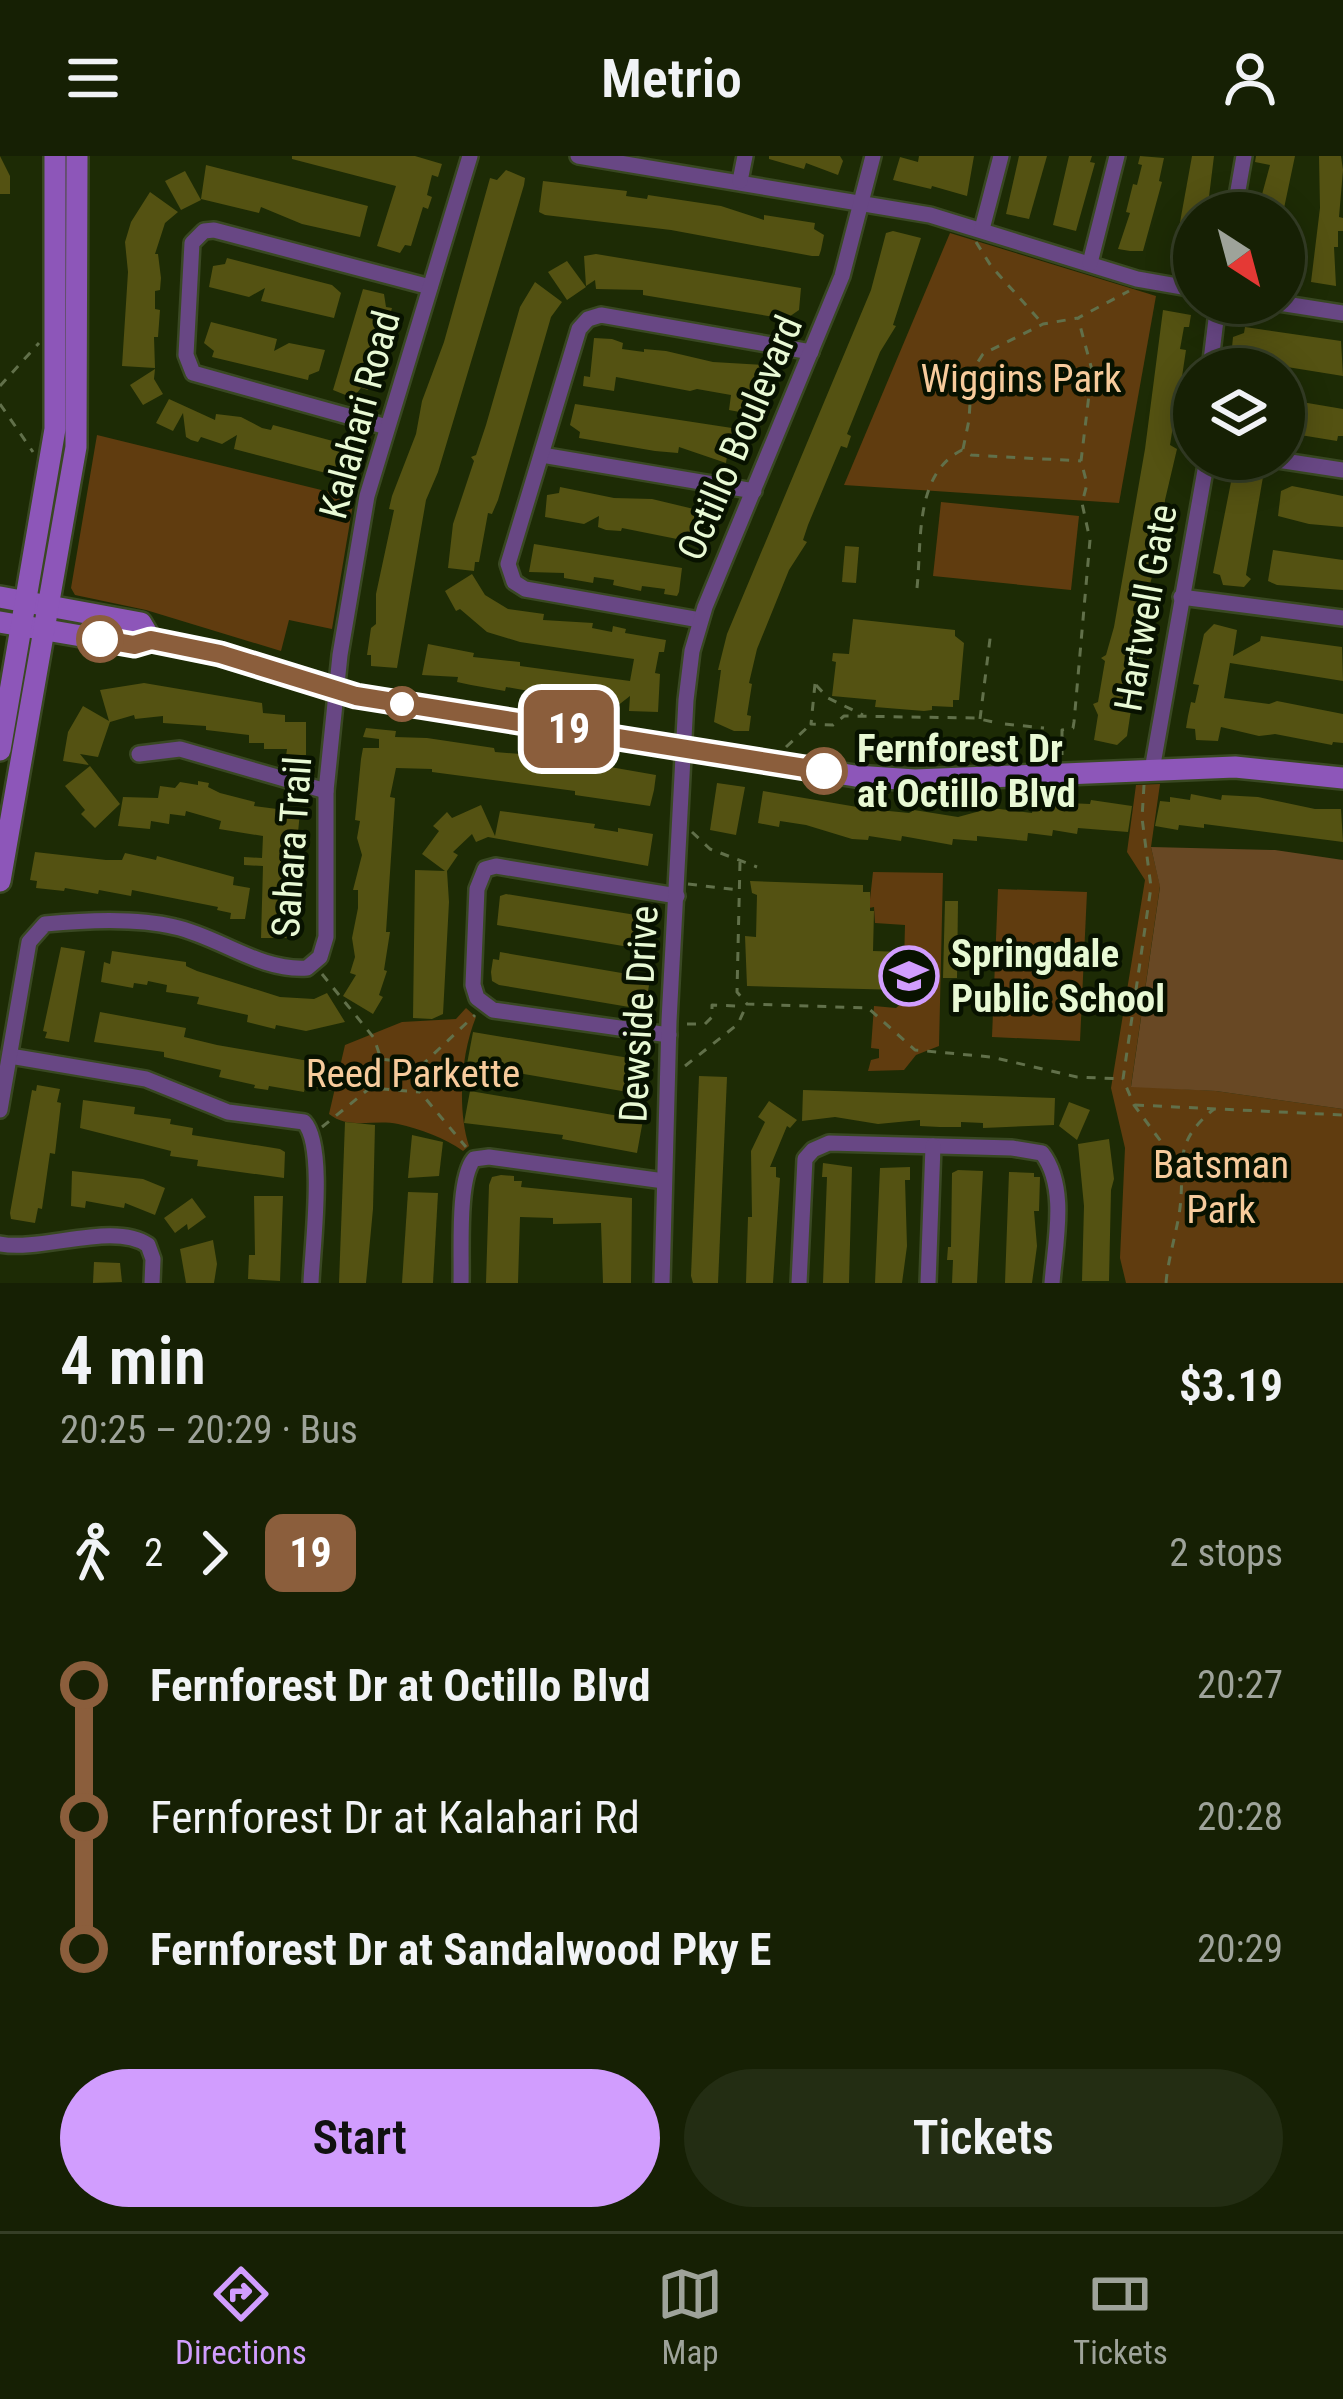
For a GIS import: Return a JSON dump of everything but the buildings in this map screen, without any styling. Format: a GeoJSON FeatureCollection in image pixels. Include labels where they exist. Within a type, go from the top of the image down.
{"type":"FeatureCollection","features":[{"type":"Feature","properties":{"kind":"street"},"geometry":{"type":"LineString","coordinates":[[0,881],[45,630],[37,604],[56,412],[55,156]]}},
{"type":"Feature","properties":{"kind":"street"},"geometry":{"type":"LineString","coordinates":[[0,750],[10,624],[37,604],[79,418],[76,156]]}},
{"type":"Feature","properties":{"kind":"street"},"geometry":{"type":"LineString","coordinates":[[578,156],[629,159],[862,202],[1173,287]]}},
{"type":"Feature","properties":{"kind":"street"},"geometry":{"type":"LineString","coordinates":[[740,181],[745,156]]}},
{"type":"Feature","properties":{"kind":"street","name":"Octillo Boulevard"},"geometry":{"type":"LineString","coordinates":[[684,748],[688,675],[700,620],[842,276],[873,156]]}},
{"type":"Feature","properties":{"kind":"street"},"geometry":{"type":"LineString","coordinates":[[978,234],[1001,156]]}},
{"type":"Feature","properties":{"kind":"street"},"geometry":{"type":"LineString","coordinates":[[1090,263],[1117,156]]}},
{"type":"Feature","properties":{"kind":"street"},"geometry":{"type":"LineString","coordinates":[[1238,192],[1244,156]]}},
{"type":"Feature","properties":{"kind":"street","name":"Kalahari Road"},"geometry":{"type":"LineString","coordinates":[[337,691],[367,496],[469,159]]}},
{"type":"Feature","properties":{"kind":"street"},"geometry":{"type":"LineString","coordinates":[[387,427],[193,373],[186,355],[192,243],[204,231],[214,230],[430,286]]}},
{"type":"Feature","properties":{"kind":"street"},"geometry":{"type":"LineString","coordinates":[[1305,307],[1343,313]]}},
{"type":"Feature","properties":{"kind":"street"},"geometry":{"type":"LineString","coordinates":[[700,620],[525,589],[514,582],[508,564],[579,329],[588,319],[601,315],[811,352]]}},
{"type":"Feature","properties":{"kind":"street"},"geometry":{"type":"LineString","coordinates":[[542,455],[754,491]]}},
{"type":"Feature","properties":{"kind":"street"},"geometry":{"type":"LineString","coordinates":[[1305,464],[1343,470]]}},
{"type":"Feature","properties":{"kind":"street","name":"Hartwell Gate"},"geometry":{"type":"LineString","coordinates":[[1148,776],[1203,480]]}},
{"type":"Feature","properties":{"kind":"street"},"geometry":{"type":"LineString","coordinates":[[0,597],[141,623],[151,640]]}},
{"type":"Feature","properties":{"kind":"street"},"geometry":{"type":"LineString","coordinates":[[1181,597],[1343,618]]}},
{"type":"Feature","properties":{"kind":"street"},"geometry":{"type":"LineString","coordinates":[[10,624],[134,645],[151,640],[220,654],[337,691],[895,780],[1148,776],[1259,767],[1343,778]]}},
{"type":"Feature","properties":{"kind":"street","name":"Sahara Trail"},"geometry":{"type":"LineString","coordinates":[[0,1110],[29,942],[45,923],[157,924],[180,928],[280,967],[313,964],[326,938],[326,791],[337,691]]}},
{"type":"Feature","properties":{"kind":"street","name":"Dewside Drive"},"geometry":{"type":"LineString","coordinates":[[662,1283],[684,748]]}},
{"type":"Feature","properties":{"kind":"street"},"geometry":{"type":"LineString","coordinates":[[139,754],[180,749],[326,791]]}},
{"type":"Feature","properties":{"kind":"street"},"geometry":{"type":"LineString","coordinates":[[669,1035],[494,1010],[486,1005],[477,998],[473,985],[477,889],[485,869],[496,866],[678,889]]}},
{"type":"Feature","properties":{"kind":"street"},"geometry":{"type":"LineString","coordinates":[[10,1056],[146,1079],[228,1112],[304,1122],[315,1151],[311,1283]]}},
{"type":"Feature","properties":{"kind":"street"},"geometry":{"type":"LineString","coordinates":[[799,1283],[805,1160],[829,1143],[1042,1153],[1056,1185],[1052,1283]]}},
{"type":"Feature","properties":{"kind":"street"},"geometry":{"type":"LineString","coordinates":[[928,1283],[933,1146]]}},
{"type":"Feature","properties":{"kind":"street"},"geometry":{"type":"LineString","coordinates":[[460,1283],[467,1167],[474,1159],[489,1157],[664,1181]]}},
{"type":"Feature","properties":{"kind":"street"},"geometry":{"type":"LineString","coordinates":[[0,1244],[17,1247],[100,1237],[134,1238],[148,1245],[152,1283]]}},
{"type":"Feature","properties":{"kind":"path"},"geometry":{"type":"LineString","coordinates":[[978,234],[991,266],[1043,324]]}},
{"type":"Feature","properties":{"kind":"path"},"geometry":{"type":"LineString","coordinates":[[917,588],[927,489],[936,469],[966,443],[969,386],[976,363],[1043,324],[1078,318],[1132,289]]}},
{"type":"Feature","properties":{"kind":"path"},"geometry":{"type":"LineString","coordinates":[[1066,760],[1060,745],[1062,730],[1073,728],[1074,722],[1090,541],[1082,503],[1087,484],[1081,460],[1092,370],[1078,318]]}},
{"type":"Feature","properties":{"kind":"path"},"geometry":{"type":"LineString","coordinates":[[0,386],[41,340],[41,361]]}},
{"type":"Feature","properties":{"kind":"path"},"geometry":{"type":"LineString","coordinates":[[0,404],[36,457],[39,438]]}},
{"type":"Feature","properties":{"kind":"path"},"geometry":{"type":"LineString","coordinates":[[962,450],[1081,460]]}},
{"type":"Feature","properties":{"kind":"path"},"geometry":{"type":"LineString","coordinates":[[980,722],[991,631]]}},
{"type":"Feature","properties":{"kind":"path"},"geometry":{"type":"LineString","coordinates":[[811,724],[815,684],[828,698],[865,716]]}},
{"type":"Feature","properties":{"kind":"path"},"geometry":{"type":"LineString","coordinates":[[779,750],[811,724],[832,725],[844,716],[993,722]]}},
{"type":"Feature","properties":{"kind":"path"},"geometry":{"type":"LineString","coordinates":[[1009,722],[1044,728]]}},
{"type":"Feature","properties":{"kind":"path"},"geometry":{"type":"LineString","coordinates":[[1148,776],[1142,818],[1150,886],[1123,1079],[1134,1105],[1179,1166]]}},
{"type":"Feature","properties":{"kind":"path"},"geometry":{"type":"LineString","coordinates":[[680,825],[710,849],[757,867]]}},
{"type":"Feature","properties":{"kind":"path"},"geometry":{"type":"LineString","coordinates":[[740,862],[737,992],[745,1003]]}},
{"type":"Feature","properties":{"kind":"path"},"geometry":{"type":"LineString","coordinates":[[678,889],[740,890]]}},
{"type":"Feature","properties":{"kind":"path"},"geometry":{"type":"LineString","coordinates":[[313,964],[374,1038],[381,1059]]}},
{"type":"Feature","properties":{"kind":"path"},"geometry":{"type":"LineString","coordinates":[[686,1066],[738,1024],[745,1003]]}},
{"type":"Feature","properties":{"kind":"path"},"geometry":{"type":"LineString","coordinates":[[420,1093],[423,1064],[486,1005]]}},
{"type":"Feature","properties":{"kind":"path"},"geometry":{"type":"LineString","coordinates":[[687,1024],[705,1024],[712,1017],[712,1005],[868,1008],[915,1050],[992,1057],[1077,1077],[1123,1079]]}},
{"type":"Feature","properties":{"kind":"path"},"geometry":{"type":"LineString","coordinates":[[312,1135],[370,1088],[373,1064],[381,1059],[423,1064]]}},
{"type":"Feature","properties":{"kind":"path"},"geometry":{"type":"LineString","coordinates":[[370,1088],[420,1093],[474,1159]]}},
{"type":"Feature","properties":{"kind":"path"},"geometry":{"type":"LineString","coordinates":[[1134,1105],[1343,1115]]}},
{"type":"Feature","properties":{"kind":"path"},"geometry":{"type":"LineString","coordinates":[[1166,1283],[1180,1210],[1179,1166],[1190,1131],[1216,1108]]}},
{"type":"Feature","properties":{"kind":"green space","name":"Wiggins Park"},"geometry":{"type":"Polygon","coordinates":[[[950,233],[1156,296],[1119,503],[844,485],[950,233]]]}},
{"type":"Feature","properties":{"kind":"green space"},"geometry":{"type":"Polygon","coordinates":[[[97,435],[354,498],[332,629],[289,620],[281,651],[146,610],[75,595],[71,588],[97,435]]]}},
{"type":"Feature","properties":{"kind":"green space"},"geometry":{"type":"Polygon","coordinates":[[[941,502],[1079,516],[1071,590],[933,576],[941,502]]]}},
{"type":"Feature","properties":{"kind":"green space","name":"Batsman Park"},"geometry":{"type":"Polygon","coordinates":[[[1160,784],[1151,847],[1160,886],[1131,1086],[1216,1091],[1343,1109],[1343,1283],[1126,1283],[1120,1258],[1125,1148],[1111,1088],[1145,880],[1127,852],[1136,785],[1160,784]]]}},
{"type":"Feature","properties":{"kind":"green space"},"geometry":{"type":"Polygon","coordinates":[[[873,872],[943,873],[939,1046],[916,1055],[904,1070],[868,1071],[871,1060],[879,1058],[879,1049],[871,1048],[874,1006],[896,1008],[903,1002],[905,925],[875,923],[874,907],[869,908],[873,872]]]}},
{"type":"Feature","properties":{"kind":"green space"},"geometry":{"type":"Polygon","coordinates":[[[998,889],[1087,892],[1080,1041],[992,1037],[998,889]]]}},
{"type":"Feature","properties":{"kind":"green space","name":"Reed Parkette"},"geometry":{"type":"Polygon","coordinates":[[[466,1008],[476,1017],[464,1064],[463,1115],[469,1146],[463,1151],[406,1126],[345,1122],[329,1114],[345,1045],[402,1022],[456,1019],[466,1008]]]}},
{"type":"Feature","properties":{"kind":"shaded area"},"geometry":{"type":"Polygon","coordinates":[[[1151,847],[1275,850],[1343,860],[1343,1109],[1216,1091],[1131,1087],[1160,887],[1151,847]]]}},
{"type":"Feature","properties":{"kind":"bus line","name":"19"},"geometry":{"type":"LineString","coordinates":[[100,639],[134,645],[151,640],[220,654],[356,696],[824,771]]}},
{"type":"Feature","properties":{"kind":"place","name":"Fernforest Dr at Octillo Blvd"},"geometry":{"type":"Point","coordinates":[824,771]}},
{"type":"Feature","properties":{"kind":"place","name":"Springdale Public School"},"geometry":{"type":"Point","coordinates":[909,976]}}]}
